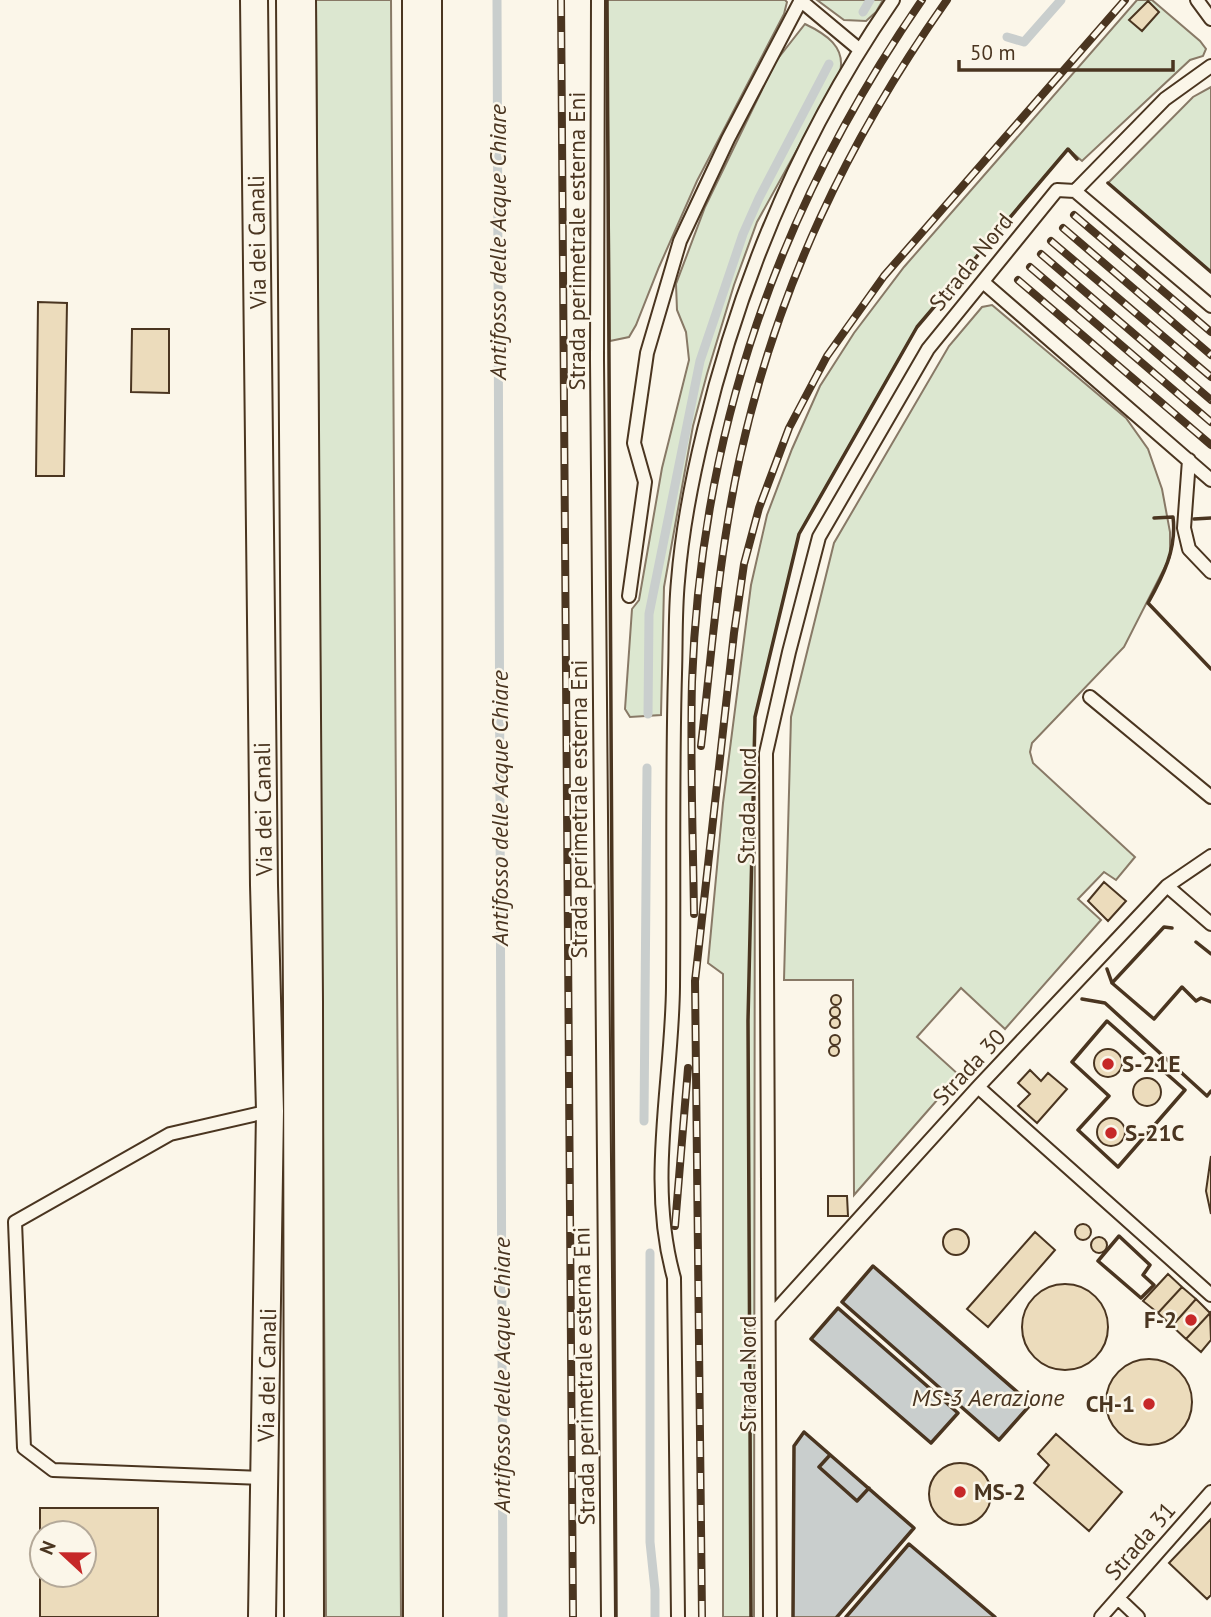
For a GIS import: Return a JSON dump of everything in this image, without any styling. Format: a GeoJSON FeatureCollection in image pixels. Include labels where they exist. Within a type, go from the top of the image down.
{"type":"FeatureCollection","features":[{"type":"Feature","properties":{"kind":"highway"},"geometry":{"type":"LineString","coordinates":[[296,0],[304,1617]]}},
{"type":"Feature","properties":{"kind":"highway"},"geometry":{"type":"LineString","coordinates":[[422,0],[423,1617]]}},
{"type":"Feature","properties":{"kind":"street","name":"Via dei Canali"},"geometry":{"type":"LineString","coordinates":[[254,0],[264,885],[270,1111],[262,1617]]}},
{"type":"Feature","properties":{"kind":"lane","name":"Strada perimetrale esterna Eni"},"geometry":{"type":"LineString","coordinates":[[598,0],[597,374],[608,1617]]}},
{"type":"Feature","properties":{"kind":"lane"},"geometry":{"type":"LineString","coordinates":[[629,596],[645,481],[634,443],[647,353],[680,241],[728,139],[801,0],[860,50]]}},
{"type":"Feature","properties":{"kind":"lane"},"geometry":{"type":"LineString","coordinates":[[678,1617],[674,1278],[666,1252],[661,1191],[662,1127],[670,1056],[673,990],[674,734],[678,580],[691,481],[718,371],[753,268],[808,140],[860,50],[893,0]]}},
{"type":"Feature","properties":{"kind":"lane"},"geometry":{"type":"LineString","coordinates":[[1197,0],[1211,19]]}},
{"type":"Feature","properties":{"kind":"lane"},"geometry":{"type":"LineString","coordinates":[[1211,66],[1165,99],[1075,191],[1211,306]]}},
{"type":"Feature","properties":{"kind":"lane","name":"Strada Nord"},"geometry":{"type":"LineString","coordinates":[[770,1617],[765,753],[819,537],[928,349],[1057,190],[1075,191]]}},
{"type":"Feature","properties":{"kind":"lane"},"geometry":{"type":"LineString","coordinates":[[983,282],[1211,480]]}},
{"type":"Feature","properties":{"kind":"lane"},"geometry":{"type":"LineString","coordinates":[[1189,460],[1184,528],[1189,549],[1211,572]]}},
{"type":"Feature","properties":{"kind":"lane"},"geometry":{"type":"LineString","coordinates":[[1090,697],[1211,797]]}},
{"type":"Feature","properties":{"kind":"lane","name":"Strada 30"},"geometry":{"type":"LineString","coordinates":[[769,1318],[978,1087],[1167,886],[1211,856]]}},
{"type":"Feature","properties":{"kind":"lane"},"geometry":{"type":"LineString","coordinates":[[1167,886],[1211,924]]}},
{"type":"Feature","properties":{"kind":"lane"},"geometry":{"type":"LineString","coordinates":[[978,1087],[1211,1295]]}},
{"type":"Feature","properties":{"kind":"lane"},"geometry":{"type":"LineString","coordinates":[[266,1478],[53,1470],[24,1448],[15,1222],[170,1134],[270,1111]]}},
{"type":"Feature","properties":{"kind":"lane","name":"Strada 31"},"geometry":{"type":"LineString","coordinates":[[1101,1617],[1211,1492]]}},
{"type":"Feature","properties":{"kind":"lane"},"geometry":{"type":"LineString","coordinates":[[1118,1598],[1138,1617]]}},
{"type":"Feature","properties":{"kind":"green space"},"geometry":{"type":"Polygon","coordinates":[[[316,0],[391,0],[401,1617],[326,1617],[316,0]]]}},
{"type":"Feature","properties":{"kind":"green space"},"geometry":{"type":"Polygon","coordinates":[[[607,0],[787,2],[784,14],[697,181],[636,325],[629,337],[610,341],[607,0]]]}},
{"type":"Feature","properties":{"kind":"green space"},"geometry":{"type":"Polygon","coordinates":[[[817,0],[883,0],[876,12],[866,21],[844,20],[817,0]]]}},
{"type":"Feature","properties":{"kind":"green space"},"geometry":{"type":"Polygon","coordinates":[[[1137,0],[1152,0],[1200,41],[1206,49],[1203,56],[1190,60],[1082,161],[1068,149],[917,327],[799,534],[755,717],[754,1617],[723,1617],[723,974],[708,963],[723,803],[751,585],[767,515],[820,386],[854,333],[904,267],[1137,0]]]}},
{"type":"Feature","properties":{"kind":"green space"},"geometry":{"type":"Polygon","coordinates":[[[805,24],[833,42],[840,55],[840,72],[757,222],[734,285],[693,426],[664,587],[661,715],[630,717],[625,709],[632,609],[639,600],[662,468],[689,360],[686,332],[677,310],[676,284],[705,207],[776,61],[805,24]]]}},
{"type":"Feature","properties":{"kind":"green space"},"geometry":{"type":"Polygon","coordinates":[[[1211,87],[1211,272],[1108,183],[1193,97],[1211,87]]]}},
{"type":"Feature","properties":{"kind":"green space"},"geometry":{"type":"Polygon","coordinates":[[[992,305],[1126,418],[1148,449],[1162,489],[1170,532],[1170,557],[1124,647],[1032,743],[1030,752],[1033,763],[1135,857],[1116,880],[1104,872],[1078,899],[1101,920],[1005,1029],[961,988],[917,1037],[959,1075],[854,1195],[853,980],[784,980],[791,717],[834,543],[949,346],[982,307],[992,305]]]}},
{"type":"Feature","properties":{"kind":"water","name":"MS-3 Aerazione"},"geometry":{"type":"Polygon","coordinates":[[[873,1266],[1031,1404],[999,1440],[842,1302],[873,1266]]]}},
{"type":"Feature","properties":{"kind":"water"},"geometry":{"type":"Polygon","coordinates":[[[838,1308],[958,1413],[931,1443],[811,1339],[838,1308]]]}},
{"type":"Feature","properties":{"kind":"water"},"geometry":{"type":"Polygon","coordinates":[[[804,1432],[914,1528],[837,1617],[793,1617],[794,1446],[804,1432]]]}},
{"type":"Feature","properties":{"kind":"water"},"geometry":{"type":"Polygon","coordinates":[[[909,1544],[995,1617],[846,1617],[909,1544]]]}},
{"type":"Feature","properties":{"kind":"building"},"geometry":{"type":"Polygon","coordinates":[[[1148,1],[1159,12],[1142,31],[1129,20],[1148,1]]]}},
{"type":"Feature","properties":{"kind":"building"},"geometry":{"type":"Polygon","coordinates":[[[38,302],[67,303],[64,476],[36,476],[38,302]]]}},
{"type":"Feature","properties":{"kind":"building"},"geometry":{"type":"Polygon","coordinates":[[[132,329],[169,329],[169,393],[131,392],[132,329]]]}},
{"type":"Feature","properties":{"kind":"building"},"geometry":{"type":"Polygon","coordinates":[[[1104,882],[1126,901],[1108,921],[1088,901],[1104,882]]]}},
{"type":"Feature","properties":{"kind":"building"},"geometry":{"type":"Polygon","coordinates":[[[836,995],[840,996],[840,1004],[836,1005],[832,1004],[831,1000],[832,996],[836,995]]]}},
{"type":"Feature","properties":{"kind":"building"},"geometry":{"type":"Polygon","coordinates":[[[835,1007],[839,1008],[839,1016],[835,1017],[831,1016],[830,1012],[831,1008],[835,1007]]]}},
{"type":"Feature","properties":{"kind":"building"},"geometry":{"type":"Polygon","coordinates":[[[835,1018],[839,1019],[839,1027],[835,1028],[831,1027],[830,1023],[831,1019],[835,1018]]]}},
{"type":"Feature","properties":{"kind":"building"},"geometry":{"type":"Polygon","coordinates":[[[835,1035],[839,1036],[839,1044],[835,1045],[831,1044],[830,1040],[831,1036],[835,1035]]]}},
{"type":"Feature","properties":{"kind":"building"},"geometry":{"type":"Polygon","coordinates":[[[834,1046],[838,1047],[838,1055],[834,1056],[830,1055],[829,1051],[830,1047],[834,1046]]]}},
{"type":"Feature","properties":{"kind":"building","name":"S-21E"},"geometry":{"type":"Polygon","coordinates":[[[1108,1049],[1118,1053],[1122,1063],[1118,1073],[1108,1077],[1098,1073],[1094,1063],[1098,1053],[1108,1049]]]}},
{"type":"Feature","properties":{"kind":"building"},"geometry":{"type":"Polygon","coordinates":[[[1030,1070],[1041,1081],[1048,1073],[1067,1089],[1037,1123],[1018,1106],[1030,1094],[1018,1083],[1030,1070]]]}},
{"type":"Feature","properties":{"kind":"building"},"geometry":{"type":"Polygon","coordinates":[[[1147,1078],[1157,1082],[1161,1092],[1157,1102],[1147,1106],[1137,1102],[1133,1092],[1137,1082],[1147,1078]]]}},
{"type":"Feature","properties":{"kind":"building","name":"S-21C"},"geometry":{"type":"Polygon","coordinates":[[[1111,1118],[1121,1122],[1125,1132],[1121,1142],[1111,1146],[1101,1142],[1097,1132],[1101,1122],[1111,1118]]]}},
{"type":"Feature","properties":{"kind":"building"},"geometry":{"type":"Polygon","coordinates":[[[1211,1156],[1211,1214],[1206,1191],[1211,1156]]]}},
{"type":"Feature","properties":{"kind":"building"},"geometry":{"type":"Polygon","coordinates":[[[828,1196],[847,1196],[848,1216],[828,1216],[828,1196]]]}},
{"type":"Feature","properties":{"kind":"building"},"geometry":{"type":"Polygon","coordinates":[[[1083,1224],[1089,1226],[1089,1238],[1083,1240],[1077,1238],[1075,1232],[1077,1226],[1083,1224]]]}},
{"type":"Feature","properties":{"kind":"building"},"geometry":{"type":"Polygon","coordinates":[[[956,1229],[965,1233],[969,1242],[965,1251],[956,1255],[947,1251],[943,1242],[947,1233],[956,1229]]]}},
{"type":"Feature","properties":{"kind":"building"},"geometry":{"type":"Polygon","coordinates":[[[1035,1232],[1055,1250],[988,1327],[967,1309],[1035,1232]]]}},
{"type":"Feature","properties":{"kind":"building"},"geometry":{"type":"Polygon","coordinates":[[[1099,1237],[1105,1239],[1105,1251],[1099,1253],[1093,1251],[1091,1245],[1093,1239],[1099,1237]]]}},
{"type":"Feature","properties":{"kind":"building"},"geometry":{"type":"Polygon","coordinates":[[[1168,1274],[1182,1287],[1158,1313],[1143,1301],[1168,1274]]]}},
{"type":"Feature","properties":{"kind":"building"},"geometry":{"type":"Polygon","coordinates":[[[1065,1284],[1089,1291],[1101,1303],[1108,1327],[1101,1351],[1089,1363],[1065,1370],[1041,1363],[1029,1351],[1022,1327],[1029,1303],[1041,1291],[1065,1284]]]}},
{"type":"Feature","properties":{"kind":"building"},"geometry":{"type":"Polygon","coordinates":[[[1182,1287],[1196,1299],[1172,1326],[1158,1313],[1182,1287]]]}},
{"type":"Feature","properties":{"kind":"building","name":"F-2"},"geometry":{"type":"Polygon","coordinates":[[[1196,1299],[1210,1313],[1186,1339],[1172,1326],[1196,1299]]]}},
{"type":"Feature","properties":{"kind":"building"},"geometry":{"type":"Polygon","coordinates":[[[1210,1313],[1211,1340],[1201,1352],[1186,1339],[1210,1313]]]}},
{"type":"Feature","properties":{"kind":"building","name":"CH-1"},"geometry":{"type":"Polygon","coordinates":[[[1149,1359],[1173,1366],[1185,1378],[1192,1402],[1185,1426],[1173,1438],[1149,1445],[1125,1438],[1113,1426],[1106,1402],[1113,1378],[1125,1366],[1149,1359]]]}},
{"type":"Feature","properties":{"kind":"building"},"geometry":{"type":"Polygon","coordinates":[[[1056,1434],[1122,1492],[1089,1531],[1034,1483],[1049,1465],[1038,1454],[1056,1434]]]}},
{"type":"Feature","properties":{"kind":"building","name":"MS-2"},"geometry":{"type":"Polygon","coordinates":[[[960,1463],[982,1472],[991,1494],[982,1516],[960,1525],[938,1516],[929,1494],[938,1472],[960,1463]]]}},
{"type":"Feature","properties":{"kind":"building"},"geometry":{"type":"Polygon","coordinates":[[[40,1508],[158,1508],[158,1617],[40,1617],[40,1589],[98,1589],[98,1519],[40,1519],[40,1508]]]}},
{"type":"Feature","properties":{"kind":"building"},"geometry":{"type":"Polygon","coordinates":[[[1211,1519],[1211,1595],[1207,1599],[1169,1563],[1211,1519]]]}},
{"type":"Feature","properties":{"kind":"waterway","name":"Antifosso delle Acque Chiare"},"geometry":{"type":"LineString","coordinates":[[497,0],[503,1617]]}},
{"type":"Feature","properties":{"kind":"waterway"},"geometry":{"type":"LineString","coordinates":[[863,12],[870,0]]}},
{"type":"Feature","properties":{"kind":"waterway"},"geometry":{"type":"LineString","coordinates":[[1007,37],[1024,42],[1061,0]]}},
{"type":"Feature","properties":{"kind":"waterway"},"geometry":{"type":"LineString","coordinates":[[648,714],[649,614],[700,361],[743,234],[829,64]]}},
{"type":"Feature","properties":{"kind":"waterway"},"geometry":{"type":"LineString","coordinates":[[644,1121],[647,768]]}},
{"type":"Feature","properties":{"kind":"waterway"},"geometry":{"type":"LineString","coordinates":[[650,1253],[650,1542],[655,1617]]}},
{"type":"Feature","properties":{"kind":"railway"},"geometry":{"type":"LineString","coordinates":[[561,0],[573,1617]]}},
{"type":"Feature","properties":{"kind":"railway"},"geometry":{"type":"LineString","coordinates":[[694,914],[692,682],[699,589],[712,498],[731,410],[757,324],[789,240],[827,158],[871,78],[922,0]]}},
{"type":"Feature","properties":{"kind":"railway"},"geometry":{"type":"LineString","coordinates":[[701,746],[717,601],[733,493],[756,394],[774,333],[820,218],[848,162],[878,107],[947,0]]}},
{"type":"Feature","properties":{"kind":"railway"},"geometry":{"type":"LineString","coordinates":[[702,1617],[695,981],[744,564],[759,508],[789,428],[827,356],[884,276],[1125,0]]}},
{"type":"Feature","properties":{"kind":"railway"},"geometry":{"type":"LineString","coordinates":[[1074,215],[1211,332]]}},
{"type":"Feature","properties":{"kind":"railway"},"geometry":{"type":"LineString","coordinates":[[1063,228],[1211,355]]}},
{"type":"Feature","properties":{"kind":"railway"},"geometry":{"type":"LineString","coordinates":[[1051,241],[1211,377]]}},
{"type":"Feature","properties":{"kind":"railway"},"geometry":{"type":"LineString","coordinates":[[1041,254],[1211,400]]}},
{"type":"Feature","properties":{"kind":"railway"},"geometry":{"type":"LineString","coordinates":[[1030,267],[1211,422]]}},
{"type":"Feature","properties":{"kind":"railway"},"geometry":{"type":"LineString","coordinates":[[1018,280],[1211,445]]}},
{"type":"Feature","properties":{"kind":"railway"},"geometry":{"type":"LineString","coordinates":[[675,1226],[688,1068]]}},
{"type":"Feature","properties":{"kind":"wall"},"geometry":{"type":"LineString","coordinates":[[607,0],[616,1617]]}},
{"type":"Feature","properties":{"kind":"wall"},"geometry":{"type":"LineString","coordinates":[[751,1617],[748,1021],[755,717],[799,534],[917,327],[1068,149],[1077,159]]}},
{"type":"Feature","properties":{"kind":"wall"},"geometry":{"type":"LineString","coordinates":[[1108,183],[1211,272]]}},
{"type":"Feature","properties":{"kind":"wall"},"geometry":{"type":"LineString","coordinates":[[1154,518],[1173,517],[1174,529],[1164,572],[1148,603],[1211,669]]}},
{"type":"Feature","properties":{"kind":"wall"},"geometry":{"type":"LineString","coordinates":[[1194,519],[1211,518]]}},
{"type":"Feature","properties":{"kind":"wall"},"geometry":{"type":"LineString","coordinates":[[1112,983],[1164,927],[1172,928]]}},
{"type":"Feature","properties":{"kind":"wall"},"geometry":{"type":"LineString","coordinates":[[1196,942],[1211,954]]}},
{"type":"Feature","properties":{"kind":"wall"},"geometry":{"type":"LineString","coordinates":[[1107,969],[1112,983],[1154,1019],[1182,987],[1196,1001],[1201,998],[1211,1002]]}},
{"type":"Feature","properties":{"kind":"wall"},"geometry":{"type":"LineString","coordinates":[[1082,999],[1105,1003],[1207,1096],[1211,1091]]}},
{"type":"Feature","properties":{"kind":"wall"},"geometry":{"type":"LineString","coordinates":[[1107,1021],[1185,1090],[1118,1167],[1078,1130],[1109,1096],[1072,1062],[1107,1021]]}},
{"type":"Feature","properties":{"kind":"wall"},"geometry":{"type":"LineString","coordinates":[[1119,1236],[1150,1265],[1143,1275],[1154,1285],[1141,1298],[1098,1261],[1119,1236]]}},
{"type":"Feature","properties":{"kind":"wall"},"geometry":{"type":"LineString","coordinates":[[873,1266],[1031,1404],[999,1440],[842,1302],[873,1266]]}},
{"type":"Feature","properties":{"kind":"wall"},"geometry":{"type":"LineString","coordinates":[[838,1308],[958,1413],[931,1443],[811,1339],[838,1308]]}},
{"type":"Feature","properties":{"kind":"wall"},"geometry":{"type":"LineString","coordinates":[[793,1617],[794,1446],[804,1432],[914,1528],[837,1617]]}},
{"type":"Feature","properties":{"kind":"wall"},"geometry":{"type":"LineString","coordinates":[[830,1455],[819,1467],[857,1501],[869,1488]]}},
{"type":"Feature","properties":{"kind":"wall"},"geometry":{"type":"LineString","coordinates":[[846,1617],[909,1544],[995,1617]]}},
{"type":"Feature","properties":{"kind":"place","name":"S-21E"},"geometry":{"type":"Point","coordinates":[1108,1064]}},
{"type":"Feature","properties":{"kind":"place","name":"S-21C"},"geometry":{"type":"Point","coordinates":[1111,1133]}},
{"type":"Feature","properties":{"kind":"place","name":"F-2"},"geometry":{"type":"Point","coordinates":[1191,1320]}},
{"type":"Feature","properties":{"kind":"place","name":"CH-1"},"geometry":{"type":"Point","coordinates":[1149,1404]}},
{"type":"Feature","properties":{"kind":"place","name":"MS-2"},"geometry":{"type":"Point","coordinates":[960,1492]}}]}
